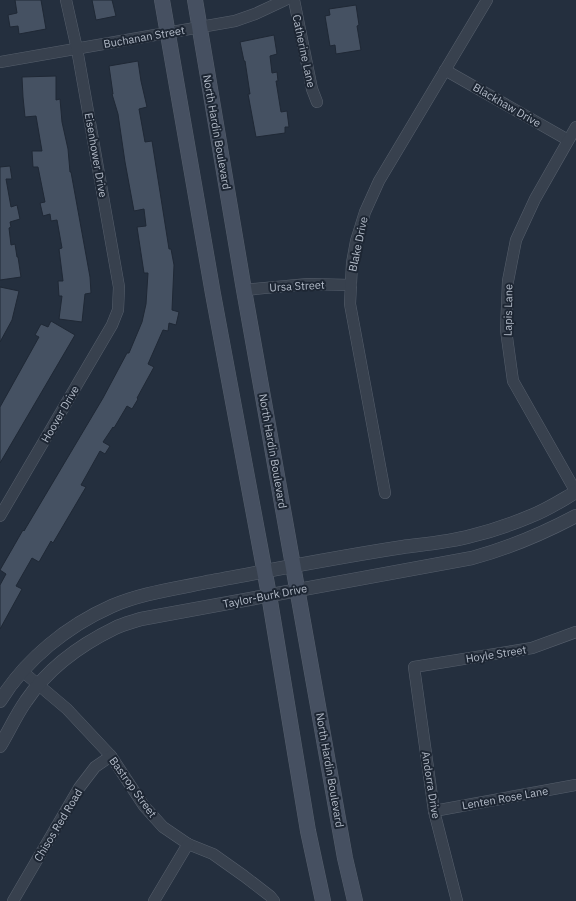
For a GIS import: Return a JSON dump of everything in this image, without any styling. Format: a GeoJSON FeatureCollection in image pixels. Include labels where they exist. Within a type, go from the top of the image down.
{"type":"FeatureCollection","features":[{"type":"Feature","properties":{"kind":"main road"},"geometry":{"type":"LineString","coordinates":[[162,0],[213,294],[269,595],[308,831],[322,901]]}},
{"type":"Feature","properties":{"kind":"main road","name":"North Hardin Boulevard"},"geometry":{"type":"LineString","coordinates":[[194,0],[200,27],[244,290],[293,567],[345,858],[355,901]]}},
{"type":"Feature","properties":{"kind":"street","name":"Eisenhower Drive"},"geometry":{"type":"LineString","coordinates":[[66,0],[77,49],[119,286],[118,310]]}},
{"type":"Feature","properties":{"kind":"street","name":"Buchanan Street"},"geometry":{"type":"LineString","coordinates":[[0,62],[245,18],[267,10],[285,0]]}},
{"type":"Feature","properties":{"kind":"street","name":"Catherine Lane"},"geometry":{"type":"LineString","coordinates":[[294,0],[312,89],[317,102]]}},
{"type":"Feature","properties":{"kind":"street","name":"Blake Drive"},"geometry":{"type":"LineString","coordinates":[[385,493],[350,304],[352,263],[356,241],[365,212],[379,181],[486,0]]}},
{"type":"Feature","properties":{"kind":"street","name":"Blackhaw Drive"},"geometry":{"type":"LineString","coordinates":[[445,70],[568,140]]}},
{"type":"Feature","properties":{"kind":"street","name":"Lapis Lane"},"geometry":{"type":"LineString","coordinates":[[576,127],[535,199],[516,240],[508,281],[506,330],[513,381],[576,492]]}},
{"type":"Feature","properties":{"kind":"street","name":"Ursa Street"},"geometry":{"type":"LineString","coordinates":[[244,290],[308,284],[351,285]]}},
{"type":"Feature","properties":{"kind":"street","name":"Hoover Drive"},"geometry":{"type":"LineString","coordinates":[[0,516],[112,325],[118,310]]}},
{"type":"Feature","properties":{"kind":"street"},"geometry":{"type":"LineString","coordinates":[[0,701],[22,671],[38,655],[69,630],[112,606],[171,589],[264,571],[404,547],[438,543],[472,536],[533,516],[576,492]]}},
{"type":"Feature","properties":{"kind":"street","name":"Taylor-Burk Drive"},"geometry":{"type":"LineString","coordinates":[[0,746],[26,701],[38,685],[61,661],[116,627],[141,619],[472,558],[494,552],[535,537],[576,516]]}},
{"type":"Feature","properties":{"kind":"street","name":"Hoyle Street"},"geometry":{"type":"LineString","coordinates":[[414,667],[532,648],[576,632]]}},
{"type":"Feature","properties":{"kind":"street","name":"Andorra Drive"},"geometry":{"type":"LineString","coordinates":[[414,667],[434,811],[457,901]]}},
{"type":"Feature","properties":{"kind":"street","name":"Bastrop Street"},"geometry":{"type":"LineString","coordinates":[[22,671],[67,709],[111,756],[144,806],[163,827],[188,844],[213,854],[270,896],[274,901]]}},
{"type":"Feature","properties":{"kind":"street","name":"Chisos Red Road"},"geometry":{"type":"LineString","coordinates":[[13,901],[79,788],[96,767],[111,756]]}},
{"type":"Feature","properties":{"kind":"street","name":"Lenten Rose Lane"},"geometry":{"type":"LineString","coordinates":[[434,811],[576,785]]}},
{"type":"Feature","properties":{"kind":"street"},"geometry":{"type":"LineString","coordinates":[[154,901],[188,844]]}},
{"type":"Feature","properties":{"kind":"building"},"geometry":{"type":"Polygon","coordinates":[[[15,0],[41,0],[46,29],[19,34],[18,26],[10,27],[8,15],[17,13],[15,0]]]}},
{"type":"Feature","properties":{"kind":"building"},"geometry":{"type":"Polygon","coordinates":[[[92,0],[112,0],[116,16],[96,20],[92,0]]]}},
{"type":"Feature","properties":{"kind":"building"},"geometry":{"type":"Polygon","coordinates":[[[356,5],[359,25],[357,26],[361,50],[336,54],[335,45],[330,46],[325,16],[330,15],[329,9],[356,5]]]}},
{"type":"Feature","properties":{"kind":"building"},"geometry":{"type":"Polygon","coordinates":[[[274,35],[277,54],[270,56],[272,73],[277,72],[278,81],[276,81],[281,112],[287,111],[289,127],[285,127],[285,133],[256,137],[248,94],[250,94],[245,61],[240,42],[274,35]]]}},
{"type":"Feature","properties":{"kind":"building"},"geometry":{"type":"Polygon","coordinates":[[[138,61],[147,107],[139,109],[145,142],[152,141],[169,249],[171,249],[174,265],[172,310],[179,312],[176,325],[169,323],[168,331],[163,330],[148,364],[154,367],[137,398],[138,399],[132,409],[127,406],[114,428],[113,427],[103,442],[110,446],[105,454],[100,451],[81,485],[86,487],[53,543],[51,541],[39,562],[32,558],[16,586],[22,589],[0,629],[0,585],[6,574],[0,570],[103,398],[127,353],[129,353],[142,322],[146,304],[148,273],[144,273],[137,227],[146,226],[144,209],[134,211],[118,114],[112,94],[109,66],[138,61]]]}},
{"type":"Feature","properties":{"kind":"building"},"geometry":{"type":"Polygon","coordinates":[[[56,76],[56,100],[60,99],[70,172],[90,277],[91,293],[85,294],[82,322],[59,319],[62,296],[59,296],[58,281],[63,281],[59,249],[62,248],[57,220],[51,221],[50,214],[43,216],[40,203],[45,202],[38,167],[33,167],[32,151],[42,151],[36,116],[25,117],[22,77],[56,76]]]}},
{"type":"Feature","properties":{"kind":"building"},"geometry":{"type":"Polygon","coordinates":[[[10,166],[12,179],[6,179],[11,207],[17,205],[20,219],[10,222],[11,227],[9,228],[11,245],[15,244],[21,277],[0,280],[0,167],[10,166]]]}},
{"type":"Feature","properties":{"kind":"building"},"geometry":{"type":"Polygon","coordinates":[[[0,287],[19,291],[12,320],[0,342],[0,287]]]}},
{"type":"Feature","properties":{"kind":"building"},"geometry":{"type":"Polygon","coordinates":[[[51,321],[75,335],[0,463],[0,407],[39,337],[35,335],[41,324],[48,327],[51,321]]]}}]}
